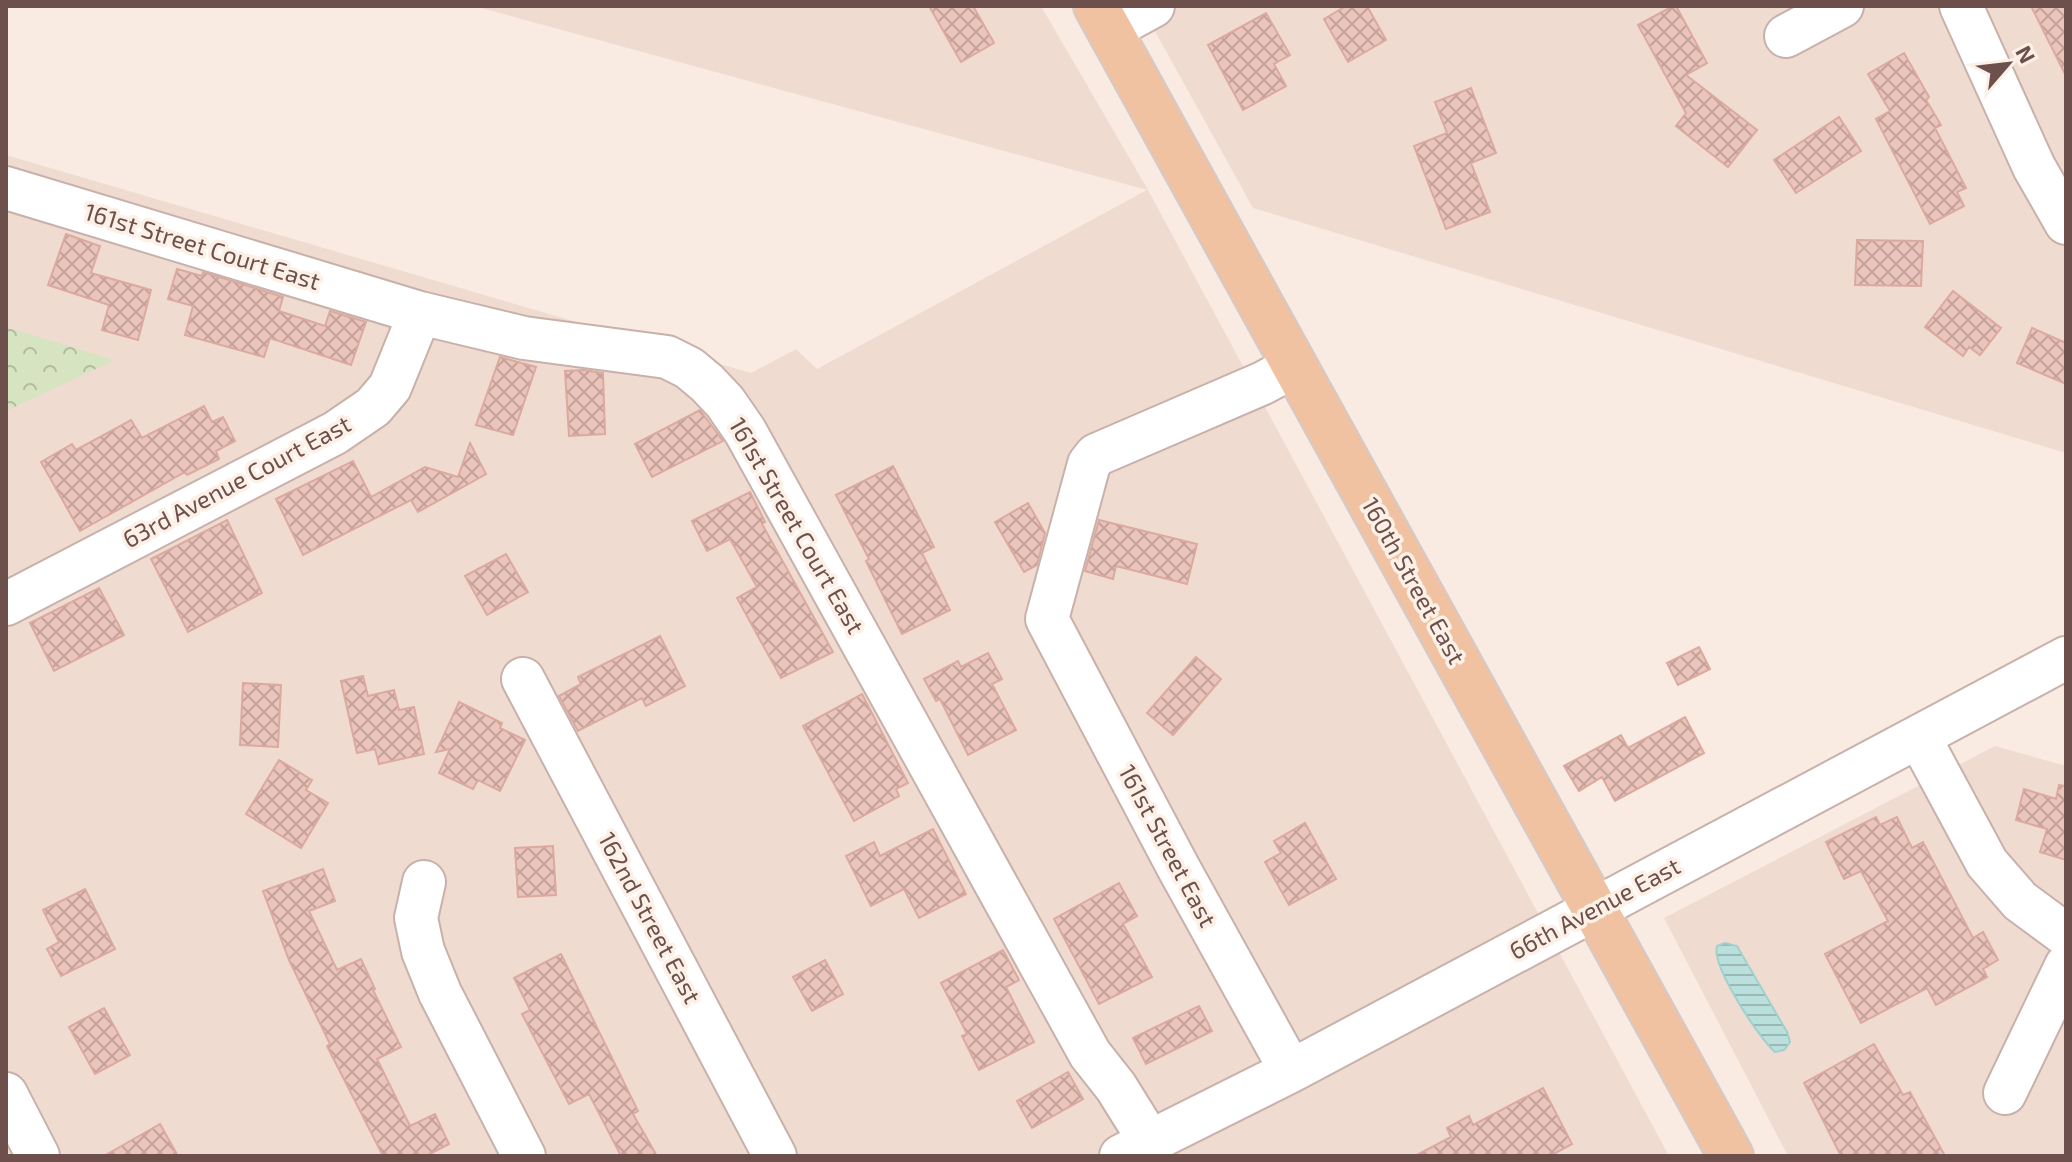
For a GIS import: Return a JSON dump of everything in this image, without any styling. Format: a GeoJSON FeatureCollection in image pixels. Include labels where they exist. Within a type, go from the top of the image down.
{"type":"FeatureCollection","features":[{"type":"Feature","properties":{"kind":"main road","name":"160th Street East"},"geometry":{"type":"LineString","coordinates":[[1103,18],[1731,1156]]}},
{"type":"Feature","properties":{"kind":"street"},"geometry":{"type":"LineString","coordinates":[[1103,18],[1153,6]]}},
{"type":"Feature","properties":{"kind":"street"},"geometry":{"type":"LineString","coordinates":[[1786,36],[1842,6]]}},
{"type":"Feature","properties":{"kind":"street"},"geometry":{"type":"LineString","coordinates":[[1961,6],[2023,144],[2066,223]]}},
{"type":"Feature","properties":{"kind":"street","name":"161st Street Court East"},"geometry":{"type":"LineString","coordinates":[[6,188],[420,313],[524,338],[667,357],[689,368],[725,402],[745,431],[1090,1054],[1116,1087],[1135,1148]]}},
{"type":"Feature","properties":{"kind":"street","name":"63rd Avenue Court East"},"geometry":{"type":"LineString","coordinates":[[6,604],[335,433],[373,407],[390,387],[420,313]]}},
{"type":"Feature","properties":{"kind":"street","name":"161st Street East"},"geometry":{"type":"LineString","coordinates":[[1291,1071],[1178,867],[1047,619],[1089,464],[1096,455],[1263,383],[1295,366]]}},
{"type":"Feature","properties":{"kind":"street","name":"66th Avenue East"},"geometry":{"type":"LineString","coordinates":[[1135,1148],[1291,1071],[2066,658]]}},
{"type":"Feature","properties":{"kind":"street","name":"162nd Street East"},"geometry":{"type":"LineString","coordinates":[[523,679],[775,1156]]}},
{"type":"Feature","properties":{"kind":"street"},"geometry":{"type":"LineString","coordinates":[[1919,737],[1987,863],[2020,901],[2066,935]]}},
{"type":"Feature","properties":{"kind":"street"},"geometry":{"type":"LineString","coordinates":[[424,882],[416,918],[423,951],[440,993],[524,1156]]}},
{"type":"Feature","properties":{"kind":"street"},"geometry":{"type":"LineString","coordinates":[[2005,1093],[2066,966]]}},
{"type":"Feature","properties":{"kind":"street"},"geometry":{"type":"LineString","coordinates":[[6,1094],[38,1156]]}},
{"type":"Feature","properties":{"kind":"shaded area"},"geometry":{"type":"Polygon","coordinates":[[[474,6],[1041,6],[1148,190],[1669,1156],[6,1156],[6,155],[751,373],[796,349],[817,369],[1147,190],[474,6]]]}},
{"type":"Feature","properties":{"kind":"shaded area"},"geometry":{"type":"Polygon","coordinates":[[[1141,6],[2066,6],[2066,453],[1253,208],[1141,6]]]}},
{"type":"Feature","properties":{"kind":"shaded area"},"geometry":{"type":"Polygon","coordinates":[[[1995,746],[2066,766],[2066,1156],[1788,1156],[1664,918],[1995,746]]]}},
{"type":"Feature","properties":{"kind":"green space"},"geometry":{"type":"Polygon","coordinates":[[[6,327],[115,360],[6,411],[6,327]]]}},
{"type":"Feature","properties":{"kind":"water"},"geometry":{"type":"Polygon","coordinates":[[[1725,943],[1737,946],[1787,1032],[1790,1042],[1784,1050],[1775,1052],[1768,1044],[1728,985],[1717,956],[1717,946],[1725,943]]]}},
{"type":"Feature","properties":{"kind":"building"},"geometry":{"type":"Polygon","coordinates":[[[929,6],[973,6],[994,43],[961,62],[929,6]]]}},
{"type":"Feature","properties":{"kind":"building"},"geometry":{"type":"Polygon","coordinates":[[[1346,6],[1367,6],[1386,40],[1348,62],[1324,19],[1346,6]]]}},
{"type":"Feature","properties":{"kind":"building"},"geometry":{"type":"Polygon","coordinates":[[[1676,6],[1707,63],[1686,75],[1757,130],[1728,167],[1676,126],[1686,113],[1638,25],[1676,6]]]}},
{"type":"Feature","properties":{"kind":"building"},"geometry":{"type":"Polygon","coordinates":[[[2031,6],[2066,6],[2066,76],[2031,6]]]}},
{"type":"Feature","properties":{"kind":"building"},"geometry":{"type":"Polygon","coordinates":[[[1266,13],[1290,55],[1274,64],[1286,86],[1243,110],[1208,45],[1266,13]]]}},
{"type":"Feature","properties":{"kind":"building"},"geometry":{"type":"Polygon","coordinates":[[[1904,53],[1929,97],[1926,100],[1941,125],[1935,128],[1966,188],[1957,192],[1964,206],[1930,224],[1876,119],[1890,111],[1868,74],[1904,53]]]}},
{"type":"Feature","properties":{"kind":"building"},"geometry":{"type":"Polygon","coordinates":[[[1471,88],[1496,153],[1471,163],[1490,212],[1446,229],[1414,146],[1447,133],[1435,102],[1471,88]]]}},
{"type":"Feature","properties":{"kind":"building"},"geometry":{"type":"Polygon","coordinates":[[[1839,117],[1861,151],[1796,193],[1774,160],[1839,117]]]}},
{"type":"Feature","properties":{"kind":"building"},"geometry":{"type":"Polygon","coordinates":[[[66,234],[100,246],[91,273],[151,290],[138,340],[102,330],[109,305],[48,285],[66,234]]]}},
{"type":"Feature","properties":{"kind":"building"},"geometry":{"type":"Polygon","coordinates":[[[1857,240],[1923,241],[1921,286],[1855,285],[1857,240]]]}},
{"type":"Feature","properties":{"kind":"building"},"geometry":{"type":"Polygon","coordinates":[[[177,269],[202,276],[203,272],[283,297],[279,311],[325,326],[330,311],[366,322],[351,365],[270,338],[264,357],[185,335],[193,306],[168,299],[177,269]]]}},
{"type":"Feature","properties":{"kind":"building"},"geometry":{"type":"Polygon","coordinates":[[[1953,291],[2001,328],[1980,355],[1969,347],[1963,356],[1925,327],[1953,291]]]}},
{"type":"Feature","properties":{"kind":"building"},"geometry":{"type":"Polygon","coordinates":[[[2032,328],[2066,343],[2066,384],[2017,363],[2032,328]]]}},
{"type":"Feature","properties":{"kind":"building"},"geometry":{"type":"Polygon","coordinates":[[[500,357],[536,367],[513,435],[476,425],[500,357]]]}},
{"type":"Feature","properties":{"kind":"building"},"geometry":{"type":"Polygon","coordinates":[[[565,371],[603,373],[605,434],[569,436],[565,371]]]}},
{"type":"Feature","properties":{"kind":"building"},"geometry":{"type":"Polygon","coordinates":[[[204,406],[212,422],[223,417],[235,441],[216,451],[219,459],[187,475],[185,472],[80,531],[41,462],[72,444],[76,450],[131,420],[142,438],[204,406]]]}},
{"type":"Feature","properties":{"kind":"building"},"geometry":{"type":"Polygon","coordinates":[[[700,410],[723,441],[652,477],[635,444],[700,410]]]}},
{"type":"Feature","properties":{"kind":"building"},"geometry":{"type":"Polygon","coordinates":[[[470,443],[486,474],[418,512],[411,500],[303,555],[276,499],[353,461],[371,497],[425,467],[458,477],[470,443]]]}},
{"type":"Feature","properties":{"kind":"building"},"geometry":{"type":"Polygon","coordinates":[[[893,466],[934,547],[922,553],[950,610],[902,634],[836,495],[893,466]]]}},
{"type":"Feature","properties":{"kind":"building"},"geometry":{"type":"Polygon","coordinates":[[[750,492],[765,522],[762,524],[833,652],[781,678],[737,598],[757,587],[730,539],[707,551],[692,521],[750,492]]]}},
{"type":"Feature","properties":{"kind":"building"},"geometry":{"type":"Polygon","coordinates":[[[1028,503],[1045,533],[1037,565],[1024,572],[995,522],[1028,503]]]}},
{"type":"Feature","properties":{"kind":"building"},"geometry":{"type":"Polygon","coordinates":[[[227,520],[262,593],[188,632],[151,559],[227,520]]]}},
{"type":"Feature","properties":{"kind":"building"},"geometry":{"type":"Polygon","coordinates":[[[1099,520],[1197,544],[1187,584],[1116,566],[1113,579],[1085,571],[1099,520]]]}},
{"type":"Feature","properties":{"kind":"building"},"geometry":{"type":"Polygon","coordinates":[[[506,554],[528,592],[487,615],[465,576],[506,554]]]}},
{"type":"Feature","properties":{"kind":"building"},"geometry":{"type":"Polygon","coordinates":[[[99,588],[124,635],[54,671],[30,623],[99,588]]]}},
{"type":"Feature","properties":{"kind":"building"},"geometry":{"type":"Polygon","coordinates":[[[660,636],[685,686],[646,706],[642,698],[578,731],[559,696],[581,684],[578,677],[660,636]]]}},
{"type":"Feature","properties":{"kind":"building"},"geometry":{"type":"Polygon","coordinates":[[[1699,647],[1710,669],[1678,685],[1667,663],[1699,647]]]}},
{"type":"Feature","properties":{"kind":"building"},"geometry":{"type":"Polygon","coordinates":[[[988,653],[1002,679],[992,684],[1016,730],[968,755],[940,699],[936,701],[924,679],[958,661],[961,667],[988,653]]]}},
{"type":"Feature","properties":{"kind":"building"},"geometry":{"type":"Polygon","coordinates":[[[1196,657],[1221,679],[1173,735],[1147,713],[1196,657]]]}},
{"type":"Feature","properties":{"kind":"building"},"geometry":{"type":"Polygon","coordinates":[[[363,676],[368,696],[394,690],[399,710],[414,707],[424,754],[379,764],[375,749],[357,753],[341,681],[363,676]]]}},
{"type":"Feature","properties":{"kind":"building"},"geometry":{"type":"Polygon","coordinates":[[[243,683],[281,685],[278,747],[240,745],[243,683]]]}},
{"type":"Feature","properties":{"kind":"building"},"geometry":{"type":"Polygon","coordinates":[[[862,694],[908,783],[896,789],[899,796],[854,821],[803,726],[862,694]]]}},
{"type":"Feature","properties":{"kind":"building"},"geometry":{"type":"Polygon","coordinates":[[[459,702],[502,723],[500,728],[525,740],[500,791],[478,780],[473,789],[439,773],[450,749],[436,752],[459,702]]]}},
{"type":"Feature","properties":{"kind":"building"},"geometry":{"type":"Polygon","coordinates":[[[1685,717],[1704,753],[1615,801],[1602,777],[1579,791],[1564,766],[1621,735],[1628,748],[1685,717]]]}},
{"type":"Feature","properties":{"kind":"building"},"geometry":{"type":"Polygon","coordinates":[[[279,760],[312,780],[306,790],[328,803],[301,848],[246,814],[279,760]]]}},
{"type":"Feature","properties":{"kind":"building"},"geometry":{"type":"Polygon","coordinates":[[[2059,785],[2066,786],[2066,860],[2040,852],[2047,829],[2016,820],[2024,789],[2056,799],[2059,785]]]}},
{"type":"Feature","properties":{"kind":"building"},"geometry":{"type":"Polygon","coordinates":[[[1876,817],[1880,825],[1897,817],[1912,848],[1923,842],[1973,938],[1983,932],[1998,960],[1983,969],[1987,977],[1936,1005],[1927,988],[1861,1023],[1825,954],[1888,921],[1861,871],[1844,879],[1826,842],[1876,817]]]}},
{"type":"Feature","properties":{"kind":"building"},"geometry":{"type":"Polygon","coordinates":[[[1305,823],[1336,879],[1289,905],[1265,862],[1281,853],[1274,841],[1305,823]]]}},
{"type":"Feature","properties":{"kind":"building"},"geometry":{"type":"Polygon","coordinates":[[[933,829],[966,894],[919,918],[904,889],[871,906],[846,856],[874,842],[880,856],[933,829]]]}},
{"type":"Feature","properties":{"kind":"building"},"geometry":{"type":"Polygon","coordinates":[[[553,846],[556,895],[518,897],[515,848],[553,846]]]}},
{"type":"Feature","properties":{"kind":"building"},"geometry":{"type":"Polygon","coordinates":[[[323,869],[335,901],[309,911],[337,970],[361,959],[401,1047],[377,1059],[410,1126],[435,1114],[449,1144],[426,1156],[383,1156],[327,1046],[330,1044],[289,960],[263,891],[323,869]]]}},
{"type":"Feature","properties":{"kind":"building"},"geometry":{"type":"Polygon","coordinates":[[[1119,883],[1137,916],[1123,924],[1152,977],[1099,1004],[1054,919],[1119,883]]]}},
{"type":"Feature","properties":{"kind":"building"},"geometry":{"type":"Polygon","coordinates":[[[85,889],[115,949],[61,976],[47,949],[59,942],[43,910],[85,889]]]}},
{"type":"Feature","properties":{"kind":"building"},"geometry":{"type":"Polygon","coordinates":[[[1003,950],[1019,980],[1006,987],[1034,1042],[979,1070],[962,1036],[967,1034],[941,983],[1003,950]]]}},
{"type":"Feature","properties":{"kind":"building"},"geometry":{"type":"Polygon","coordinates":[[[561,954],[638,1111],[633,1114],[657,1156],[621,1156],[589,1094],[569,1104],[522,1014],[530,1010],[514,978],[561,954]]]}},
{"type":"Feature","properties":{"kind":"building"},"geometry":{"type":"Polygon","coordinates":[[[825,960],[843,994],[812,1011],[793,977],[825,960]]]}},
{"type":"Feature","properties":{"kind":"building"},"geometry":{"type":"Polygon","coordinates":[[[1199,1006],[1212,1031],[1146,1064],[1133,1038],[1199,1006]]]}},
{"type":"Feature","properties":{"kind":"building"},"geometry":{"type":"Polygon","coordinates":[[[104,1008],[130,1055],[95,1074],[69,1027],[104,1008]]]}},
{"type":"Feature","properties":{"kind":"building"},"geometry":{"type":"Polygon","coordinates":[[[1874,1044],[1903,1095],[1910,1092],[1945,1156],[1841,1156],[1804,1083],[1874,1044]]]}},
{"type":"Feature","properties":{"kind":"building"},"geometry":{"type":"Polygon","coordinates":[[[1068,1072],[1083,1099],[1032,1128],[1017,1101],[1068,1072]]]}},
{"type":"Feature","properties":{"kind":"building"},"geometry":{"type":"Polygon","coordinates":[[[1543,1088],[1572,1144],[1550,1156],[1415,1156],[1451,1137],[1447,1128],[1469,1116],[1473,1125],[1543,1088]]]}},
{"type":"Feature","properties":{"kind":"building"},"geometry":{"type":"Polygon","coordinates":[[[160,1124],[178,1156],[104,1156],[160,1124]]]}}]}
